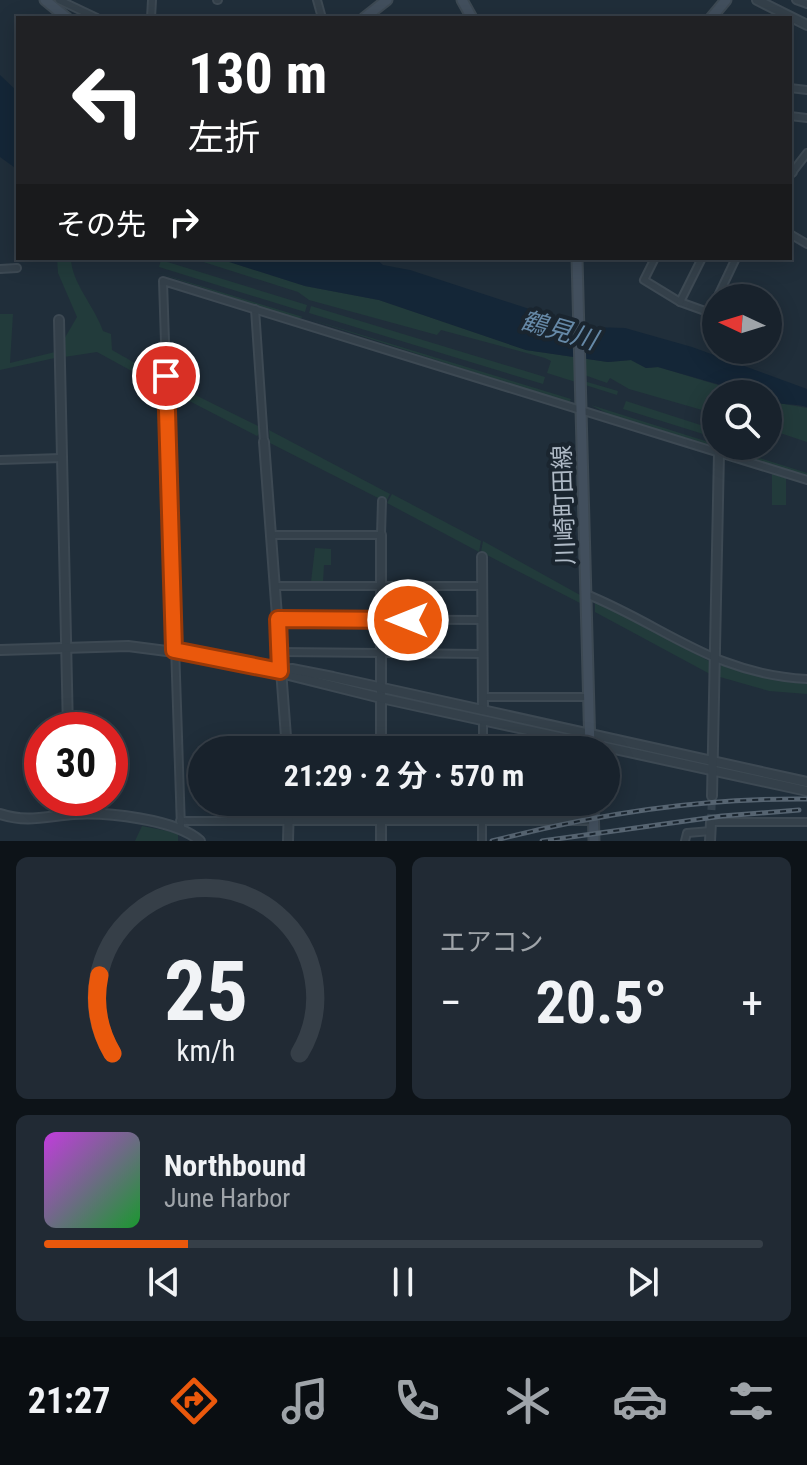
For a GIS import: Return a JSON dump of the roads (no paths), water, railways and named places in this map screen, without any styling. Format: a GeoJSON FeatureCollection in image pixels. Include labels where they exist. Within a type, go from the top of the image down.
{"type":"FeatureCollection","features":[{"type":"Feature","properties":{"kind":"main road"},"geometry":{"type":"LineString","coordinates":[[45,0],[65,16]]}},
{"type":"Feature","properties":{"kind":"main road"},"geometry":{"type":"LineString","coordinates":[[367,16],[387,0]]}},
{"type":"Feature","properties":{"kind":"main road"},"geometry":{"type":"LineString","coordinates":[[713,16],[726,0]]}},
{"type":"Feature","properties":{"kind":"main road","name":"川崎町田線"},"geometry":{"type":"LineString","coordinates":[[577,260],[590,733]]}},
{"type":"Feature","properties":{"kind":"main road"},"geometry":{"type":"LineString","coordinates":[[593,816],[594,841]]}},
{"type":"Feature","properties":{"kind":"street"},"geometry":{"type":"LineString","coordinates":[[59,0],[93,16]]}},
{"type":"Feature","properties":{"kind":"street"},"geometry":{"type":"LineString","coordinates":[[757,0],[789,16]]}},
{"type":"Feature","properties":{"kind":"street"},"geometry":{"type":"LineString","coordinates":[[796,0],[807,4]]}},
{"type":"Feature","properties":{"kind":"street"},"geometry":{"type":"LineString","coordinates":[[792,172],[807,153]]}},
{"type":"Feature","properties":{"kind":"street"},"geometry":{"type":"LineString","coordinates":[[654,260],[644,280],[680,302],[702,310]]}},
{"type":"Feature","properties":{"kind":"street"},"geometry":{"type":"LineString","coordinates":[[680,302],[701,260]]}},
{"type":"Feature","properties":{"kind":"street"},"geometry":{"type":"LineString","coordinates":[[723,284],[735,260]]}},
{"type":"Feature","properties":{"kind":"street"},"geometry":{"type":"LineString","coordinates":[[0,269],[17,268]]}},
{"type":"Feature","properties":{"kind":"street"},"geometry":{"type":"LineString","coordinates":[[200,841],[180,824],[163,281],[702,447]]}},
{"type":"Feature","properties":{"kind":"street"},"geometry":{"type":"LineString","coordinates":[[255,309],[286,736]]}},
{"type":"Feature","properties":{"kind":"street"},"geometry":{"type":"LineString","coordinates":[[59,320],[68,712]]}},
{"type":"Feature","properties":{"kind":"street"},"geometry":{"type":"LineString","coordinates":[[0,460],[61,458]]}},
{"type":"Feature","properties":{"kind":"street"},"geometry":{"type":"LineString","coordinates":[[712,796],[719,460]]}},
{"type":"Feature","properties":{"kind":"street"},"geometry":{"type":"LineString","coordinates":[[744,460],[807,480]]}},
{"type":"Feature","properties":{"kind":"street"},"geometry":{"type":"LineString","coordinates":[[381,736],[382,501]]}},
{"type":"Feature","properties":{"kind":"street"},"geometry":{"type":"LineString","coordinates":[[271,535],[381,535]]}},
{"type":"Feature","properties":{"kind":"street"},"geometry":{"type":"LineString","coordinates":[[482,557],[483,710]]}},
{"type":"Feature","properties":{"kind":"street"},"geometry":{"type":"LineString","coordinates":[[275,586],[482,586]]}},
{"type":"Feature","properties":{"kind":"street"},"geometry":{"type":"LineString","coordinates":[[586,594],[715,661],[776,678],[807,679]]}},
{"type":"Feature","properties":{"kind":"street"},"geometry":{"type":"LineString","coordinates":[[278,619],[483,620]]}},
{"type":"Feature","properties":{"kind":"street"},"geometry":{"type":"LineString","coordinates":[[0,650],[174,650],[280,671],[545,736]]}},
{"type":"Feature","properties":{"kind":"street"},"geometry":{"type":"LineString","coordinates":[[280,652],[483,654]]}},
{"type":"Feature","properties":{"kind":"street"},"geometry":{"type":"LineString","coordinates":[[280,671],[292,669],[381,687],[807,782]]}},
{"type":"Feature","properties":{"kind":"street"},"geometry":{"type":"LineString","coordinates":[[483,697],[589,697]]}},
{"type":"Feature","properties":{"kind":"street"},"geometry":{"type":"LineString","coordinates":[[483,721],[483,736]]}},
{"type":"Feature","properties":{"kind":"street"},"geometry":{"type":"LineString","coordinates":[[620,753],[807,791]]}},
{"type":"Feature","properties":{"kind":"street"},"geometry":{"type":"LineString","coordinates":[[0,814],[20,819],[51,816]]}},
{"type":"Feature","properties":{"kind":"street"},"geometry":{"type":"LineString","coordinates":[[112,816],[180,824],[289,820],[593,821]]}},
{"type":"Feature","properties":{"kind":"street"},"geometry":{"type":"LineString","coordinates":[[288,841],[289,816]]}},
{"type":"Feature","properties":{"kind":"street"},"geometry":{"type":"LineString","coordinates":[[381,816],[381,841]]}},
{"type":"Feature","properties":{"kind":"street"},"geometry":{"type":"LineString","coordinates":[[482,816],[482,841]]}},
{"type":"Feature","properties":{"kind":"street"},"geometry":{"type":"LineString","coordinates":[[685,841],[687,833],[807,822]]}},
{"type":"Feature","properties":{"kind":"water"},"geometry":{"type":"Polygon","coordinates":[[[0,75],[16,90],[16,169],[0,157],[0,75]]]}},
{"type":"Feature","properties":{"kind":"water","name":"鶴見川"},"geometry":{"type":"Polygon","coordinates":[[[223,260],[377,260],[383,265],[410,270],[566,321],[590,327],[625,328],[692,347],[702,351],[702,364],[739,364],[807,389],[807,407],[782,403],[782,380],[703,380],[658,367],[646,368],[631,360],[608,362],[526,350],[379,300],[305,286],[223,260]]]}},
{"type":"Feature","properties":{"kind":"tunnel"},"geometry":{"type":"LineString","coordinates":[[711,822],[712,796]]}},
{"type":"Feature","properties":{"kind":"railway"},"geometry":{"type":"LineString","coordinates":[[492,841],[570,823],[648,810],[727,801],[807,799]]}},
{"type":"Feature","properties":{"kind":"railway"},"geometry":{"type":"LineString","coordinates":[[542,841],[722,816],[799,810]]}}]}
